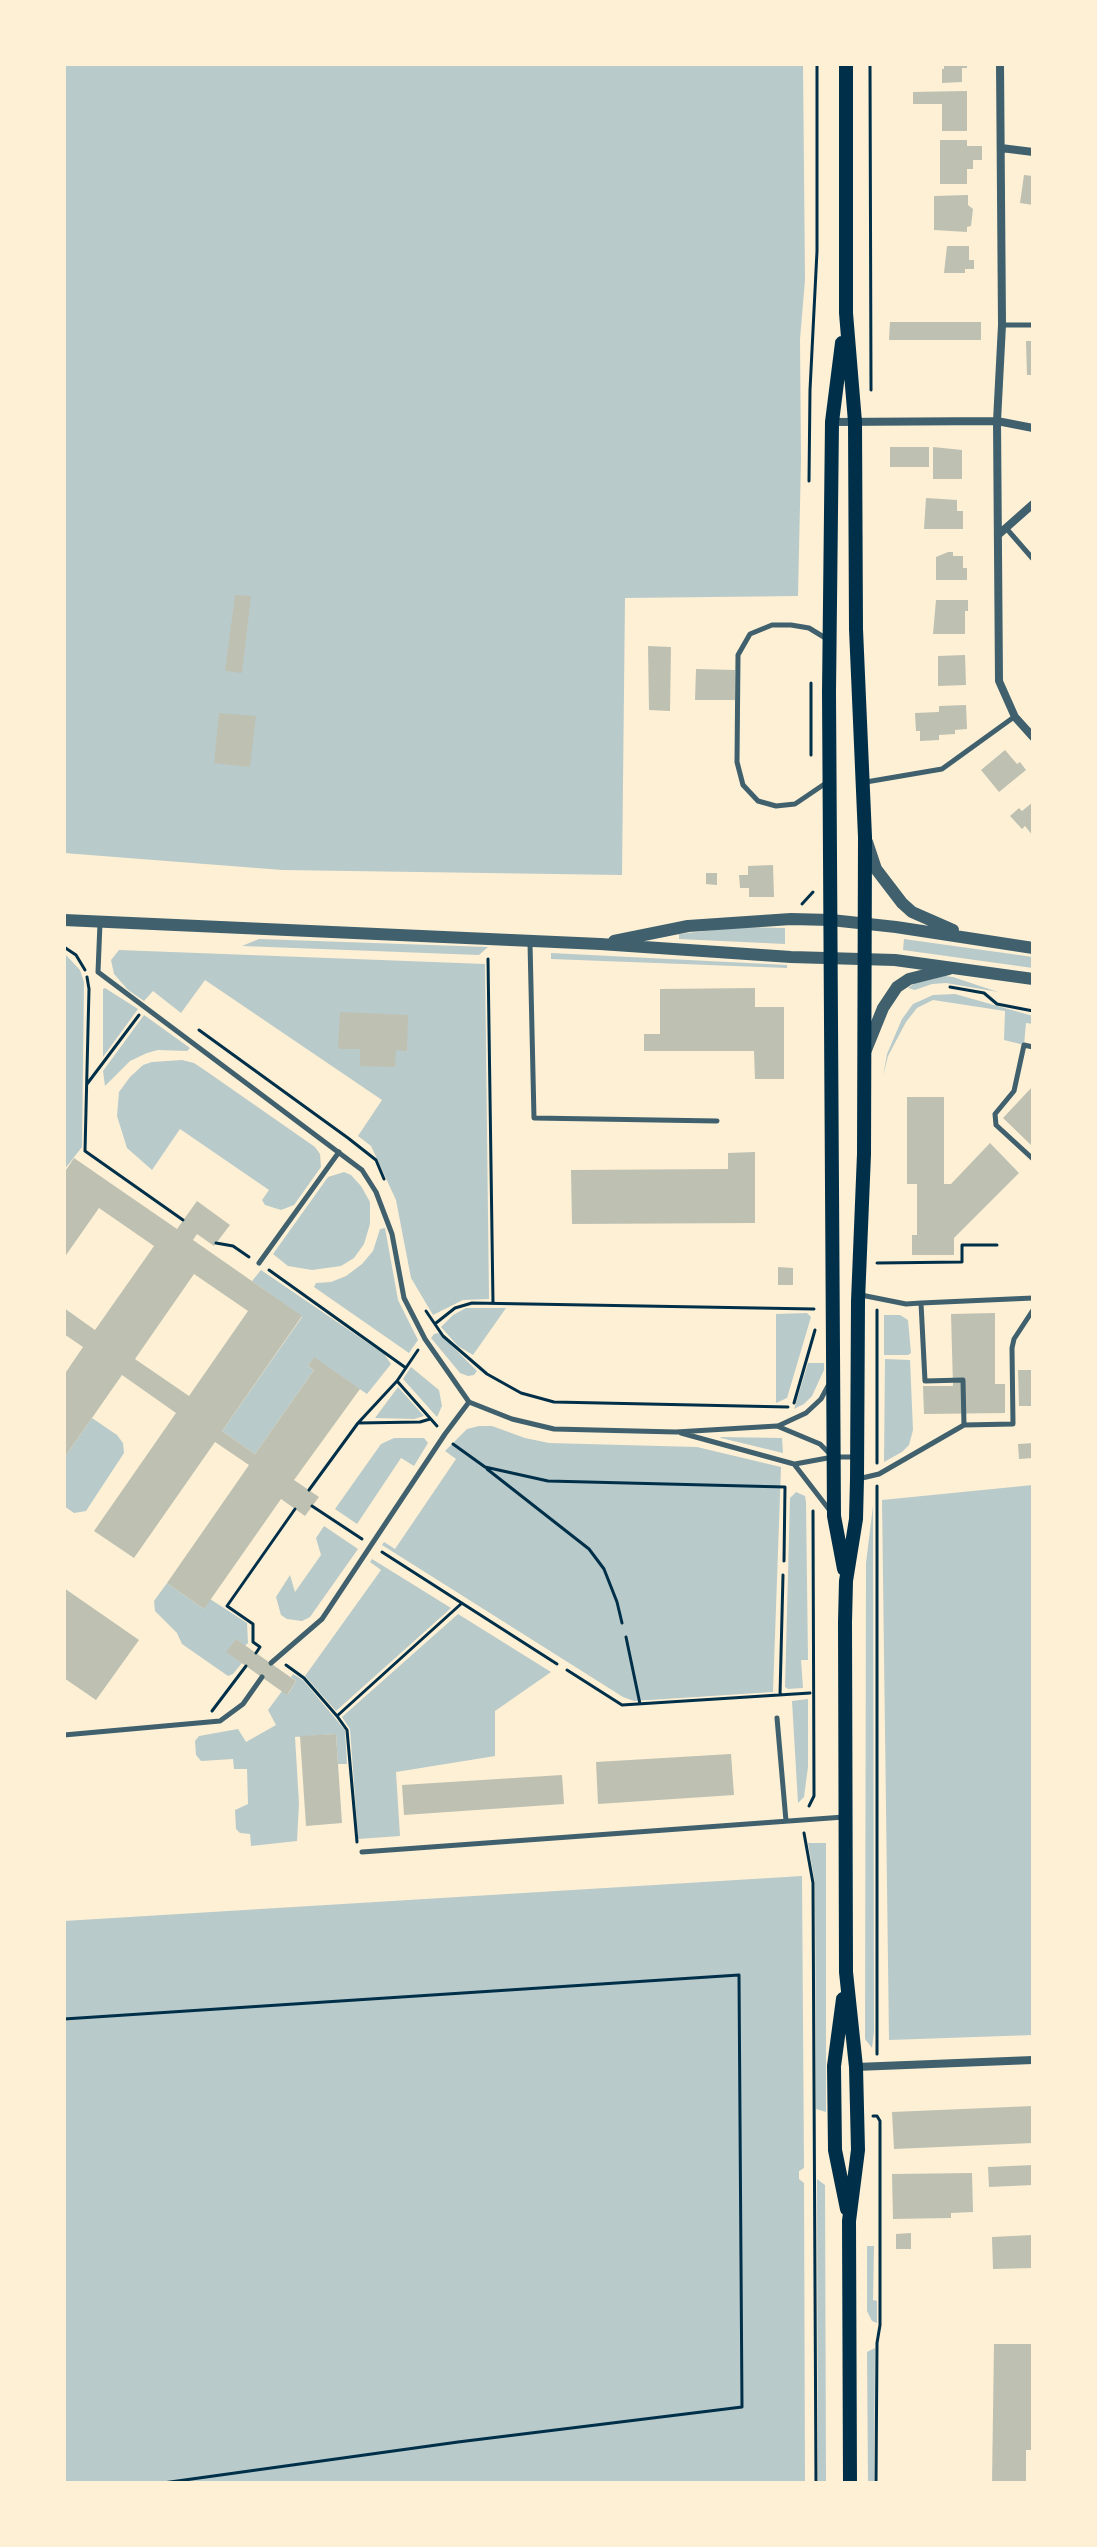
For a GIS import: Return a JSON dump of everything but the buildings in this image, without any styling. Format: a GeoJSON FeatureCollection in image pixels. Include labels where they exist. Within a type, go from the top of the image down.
{"type":"FeatureCollection","features":[{"type":"Feature","properties":{"kind":"main road"},"geometry":{"type":"LineString","coordinates":[[846,64],[846,313],[855,422],[856,629],[865,837],[863,1207],[858,1294],[856,1519],[846,1581],[846,1972],[856,2067],[858,2150],[849,2221],[850,2483]]}},
{"type":"Feature","properties":{"kind":"main road"},"geometry":{"type":"LineString","coordinates":[[846,313],[832,422],[830,641],[834,1516],[846,1581]]}},
{"type":"Feature","properties":{"kind":"main road"},"geometry":{"type":"LineString","coordinates":[[846,1972],[834,2066],[835,2150],[849,2221]]}},
{"type":"Feature","properties":{"kind":"street"},"geometry":{"type":"LineString","coordinates":[[1000,64],[1002,325],[997,421],[1002,531],[999,681],[1015,717],[1033,737]]}},
{"type":"Feature","properties":{"kind":"street"},"geometry":{"type":"LineString","coordinates":[[1001,148],[1033,152]]}},
{"type":"Feature","properties":{"kind":"street"},"geometry":{"type":"LineString","coordinates":[[832,422],[997,421],[1033,428]]}},
{"type":"Feature","properties":{"kind":"street"},"geometry":{"type":"LineString","coordinates":[[1002,531],[1033,504]]}},
{"type":"Feature","properties":{"kind":"street"},"geometry":{"type":"LineString","coordinates":[[865,837],[876,869],[912,912],[979,939]]}},
{"type":"Feature","properties":{"kind":"street"},"geometry":{"type":"LineString","coordinates":[[600,944],[688,926],[791,919],[865,923],[1033,948]]}},
{"type":"Feature","properties":{"kind":"street"},"geometry":{"type":"LineString","coordinates":[[64,920],[600,944],[831,959],[865,958],[1033,979]]}},
{"type":"Feature","properties":{"kind":"street"},"geometry":{"type":"LineString","coordinates":[[865,1053],[883,1008],[897,987],[909,979],[956,967]]}},
{"type":"Feature","properties":{"kind":"street"},"geometry":{"type":"LineString","coordinates":[[856,2067],[1033,2060]]}},
{"type":"Feature","properties":{"kind":"lane"},"geometry":{"type":"LineString","coordinates":[[1002,325],[1033,325]]}},
{"type":"Feature","properties":{"kind":"lane"},"geometry":{"type":"LineString","coordinates":[[1002,531],[1033,559]]}},
{"type":"Feature","properties":{"kind":"lane"},"geometry":{"type":"LineString","coordinates":[[830,641],[809,628],[791,625],[772,625],[750,634],[738,655],[737,762],[743,785],[758,801],[776,806],[795,804],[830,779]]}},
{"type":"Feature","properties":{"kind":"lane"},"geometry":{"type":"LineString","coordinates":[[863,783],[942,769],[1015,717]]}},
{"type":"Feature","properties":{"kind":"lane"},"geometry":{"type":"LineString","coordinates":[[100,922],[98,972],[177,1028],[215,1062],[362,1170],[376,1192],[392,1234],[404,1298],[425,1339],[469,1402],[512,1419],[554,1429],[676,1432],[777,1426],[806,1413],[821,1399],[833,1379]]}},
{"type":"Feature","properties":{"kind":"lane"},"geometry":{"type":"LineString","coordinates":[[530,942],[534,1118],[717,1121]]}},
{"type":"Feature","properties":{"kind":"lane"},"geometry":{"type":"LineString","coordinates":[[1033,1047],[1024,1045],[1014,1091],[995,1114],[996,1125],[1033,1159]]}},
{"type":"Feature","properties":{"kind":"lane"},"geometry":{"type":"LineString","coordinates":[[259,1263],[339,1152]]}},
{"type":"Feature","properties":{"kind":"lane"},"geometry":{"type":"LineString","coordinates":[[858,1294],[906,1304],[1033,1298]]}},
{"type":"Feature","properties":{"kind":"lane"},"geometry":{"type":"LineString","coordinates":[[921,1303],[925,1381],[963,1380],[964,1425]]}},
{"type":"Feature","properties":{"kind":"lane"},"geometry":{"type":"LineString","coordinates":[[857,1479],[879,1474],[964,1425],[1013,1424],[1012,1348],[1014,1339],[1033,1310]]}},
{"type":"Feature","properties":{"kind":"lane"},"geometry":{"type":"LineString","coordinates":[[273,1660],[322,1619],[469,1402]]}},
{"type":"Feature","properties":{"kind":"lane"},"geometry":{"type":"LineString","coordinates":[[777,1426],[820,1444],[833,1457]]}},
{"type":"Feature","properties":{"kind":"lane"},"geometry":{"type":"LineString","coordinates":[[676,1432],[794,1464],[833,1457],[857,1457]]}},
{"type":"Feature","properties":{"kind":"lane"},"geometry":{"type":"LineString","coordinates":[[794,1464],[834,1516]]}},
{"type":"Feature","properties":{"kind":"lane"},"geometry":{"type":"LineString","coordinates":[[64,1735],[220,1721],[243,1704],[262,1677]]}},
{"type":"Feature","properties":{"kind":"lane"},"geometry":{"type":"LineString","coordinates":[[777,1718],[786,1821]]}},
{"type":"Feature","properties":{"kind":"lane"},"geometry":{"type":"LineString","coordinates":[[362,1852],[845,1817]]}},
{"type":"Feature","properties":{"kind":"path"},"geometry":{"type":"LineString","coordinates":[[809,481],[817,251],[817,64]]}},
{"type":"Feature","properties":{"kind":"path"},"geometry":{"type":"LineString","coordinates":[[870,64],[871,391]]}},
{"type":"Feature","properties":{"kind":"path"},"geometry":{"type":"LineString","coordinates":[[64,947],[76,955],[86,972],[89,989],[85,1151],[183,1220]]}},
{"type":"Feature","properties":{"kind":"path"},"geometry":{"type":"LineString","coordinates":[[488,959],[493,1304]]}},
{"type":"Feature","properties":{"kind":"path"},"geometry":{"type":"LineString","coordinates":[[939,986],[984,993],[997,1004],[1033,1011]]}},
{"type":"Feature","properties":{"kind":"path"},"geometry":{"type":"LineString","coordinates":[[87,1084],[145,1007]]}},
{"type":"Feature","properties":{"kind":"path"},"geometry":{"type":"LineString","coordinates":[[197,1029],[376,1160],[387,1186]]}},
{"type":"Feature","properties":{"kind":"path"},"geometry":{"type":"LineString","coordinates":[[216,1243],[233,1246],[259,1263],[406,1368]]}},
{"type":"Feature","properties":{"kind":"path"},"geometry":{"type":"LineString","coordinates":[[877,1263],[962,1262],[962,1245],[997,1245]]}},
{"type":"Feature","properties":{"kind":"path"},"geometry":{"type":"LineString","coordinates":[[877,1298],[877,2066]]}},
{"type":"Feature","properties":{"kind":"path"},"geometry":{"type":"LineString","coordinates":[[309,1490],[358,1423],[397,1381],[435,1324],[455,1308],[472,1303],[814,1309]]}},
{"type":"Feature","properties":{"kind":"path"},"geometry":{"type":"LineString","coordinates":[[423,1306],[443,1336],[487,1374],[521,1393],[554,1402],[788,1407]]}},
{"type":"Feature","properties":{"kind":"path"},"geometry":{"type":"LineString","coordinates":[[397,1381],[455,1447],[589,1549],[604,1569],[622,1623]]}},
{"type":"Feature","properties":{"kind":"path"},"geometry":{"type":"LineString","coordinates":[[358,1423],[420,1422],[430,1418]]}},
{"type":"Feature","properties":{"kind":"path"},"geometry":{"type":"LineString","coordinates":[[485,1467],[548,1481],[785,1487],[784,1561]]}},
{"type":"Feature","properties":{"kind":"path"},"geometry":{"type":"LineString","coordinates":[[813,1500],[814,1796],[807,1810],[801,1812],[801,1820],[813,1883],[816,2483]]}},
{"type":"Feature","properties":{"kind":"path"},"geometry":{"type":"LineString","coordinates":[[312,1506],[557,1664]]}},
{"type":"Feature","properties":{"kind":"path"},"geometry":{"type":"LineString","coordinates":[[295,1509],[227,1606],[253,1624],[253,1642],[273,1660],[304,1678],[347,1730],[356,1842],[370,1842]]}},
{"type":"Feature","properties":{"kind":"path"},"geometry":{"type":"LineString","coordinates":[[780,1695],[783,1575]]}},
{"type":"Feature","properties":{"kind":"path"},"geometry":{"type":"LineString","coordinates":[[337,1716],[462,1603]]}},
{"type":"Feature","properties":{"kind":"path"},"geometry":{"type":"LineString","coordinates":[[626,1637],[640,1704]]}},
{"type":"Feature","properties":{"kind":"path"},"geometry":{"type":"LineString","coordinates":[[256,1653],[260,1647]]}},
{"type":"Feature","properties":{"kind":"path"},"geometry":{"type":"LineString","coordinates":[[203,1723],[246,1666]]}},
{"type":"Feature","properties":{"kind":"path"},"geometry":{"type":"LineString","coordinates":[[567,1670],[622,1705],[810,1693]]}},
{"type":"Feature","properties":{"kind":"path"},"geometry":{"type":"LineString","coordinates":[[64,2019],[739,1975],[742,2407],[163,2483]]}},
{"type":"Feature","properties":{"kind":"path"},"geometry":{"type":"LineString","coordinates":[[876,2483],[880,2296],[880,2121],[877,2116]]}},
{"type":"Feature","properties":{"kind":"shaded area"},"geometry":{"type":"Polygon","coordinates":[[[64,64],[803,64],[805,280],[800,339],[798,596],[625,598],[622,875],[282,870],[64,853],[64,64]]]}},
{"type":"Feature","properties":{"kind":"shaded area"},"geometry":{"type":"Polygon","coordinates":[[[740,927],[785,928],[785,944],[679,939],[679,934],[740,927]]]}},
{"type":"Feature","properties":{"kind":"shaded area"},"geometry":{"type":"Polygon","coordinates":[[[259,939],[488,947],[479,955],[242,946],[259,939]]]}},
{"type":"Feature","properties":{"kind":"shaded area"},"geometry":{"type":"Polygon","coordinates":[[[904,939],[1033,957],[1033,968],[903,950],[904,939]]]}},
{"type":"Feature","properties":{"kind":"shaded area"},"geometry":{"type":"Polygon","coordinates":[[[119,950],[485,964],[489,1299],[463,1300],[433,1315],[411,1278],[396,1200],[371,1146],[358,1136],[382,1100],[205,980],[181,1013],[153,991],[144,1001],[128,990],[114,974],[111,960],[119,950]]]}},
{"type":"Feature","properties":{"kind":"shaded area"},"geometry":{"type":"Polygon","coordinates":[[[64,953],[80,970],[84,982],[82,1147],[64,1170],[64,953]]]}},
{"type":"Feature","properties":{"kind":"shaded area"},"geometry":{"type":"Polygon","coordinates":[[[551,953],[787,965],[787,968],[551,959],[551,953]]]}},
{"type":"Feature","properties":{"kind":"shaded area"},"geometry":{"type":"Polygon","coordinates":[[[945,976],[998,992],[946,983],[915,990],[908,988],[915,983],[945,976]]]}},
{"type":"Feature","properties":{"kind":"shaded area"},"geometry":{"type":"Polygon","coordinates":[[[103,989],[138,1009],[103,1057],[103,989]]]}},
{"type":"Feature","properties":{"kind":"shaded area"},"geometry":{"type":"Polygon","coordinates":[[[955,994],[1033,1016],[1033,1024],[1026,1023],[1024,1045],[1004,1040],[1005,1011],[933,1000],[917,1008],[906,1022],[888,1056],[883,1076],[887,1054],[902,1019],[913,1004],[933,995],[955,994]]]}},
{"type":"Feature","properties":{"kind":"shaded area"},"geometry":{"type":"Polygon","coordinates":[[[144,1015],[190,1048],[187,1051],[158,1050],[147,1053],[130,1061],[105,1086],[103,1071],[144,1015]]]}},
{"type":"Feature","properties":{"kind":"shaded area"},"geometry":{"type":"Polygon","coordinates":[[[182,1060],[194,1063],[315,1147],[320,1154],[321,1167],[294,1205],[281,1210],[265,1205],[262,1200],[269,1190],[180,1129],[152,1170],[127,1148],[117,1116],[119,1092],[143,1065],[182,1060]]]}},
{"type":"Feature","properties":{"kind":"shaded area"},"geometry":{"type":"Polygon","coordinates":[[[344,1172],[361,1186],[370,1202],[370,1224],[364,1244],[354,1258],[341,1266],[312,1270],[288,1266],[273,1254],[328,1177],[344,1172]]]}},
{"type":"Feature","properties":{"kind":"shaded area"},"geometry":{"type":"Polygon","coordinates":[[[385,1228],[398,1300],[418,1340],[409,1353],[314,1287],[316,1283],[331,1282],[346,1276],[362,1264],[373,1251],[380,1229],[385,1228]]]}},
{"type":"Feature","properties":{"kind":"shaded area"},"geometry":{"type":"Polygon","coordinates":[[[261,1270],[384,1354],[391,1364],[367,1394],[314,1358],[308,1366],[314,1370],[255,1454],[222,1431],[302,1317],[252,1281],[261,1270]]]}},
{"type":"Feature","properties":{"kind":"shaded area"},"geometry":{"type":"Polygon","coordinates":[[[466,1308],[506,1308],[473,1355],[458,1346],[441,1327],[466,1308]]]}},
{"type":"Feature","properties":{"kind":"shaded area"},"geometry":{"type":"Polygon","coordinates":[[[807,1313],[811,1317],[787,1398],[776,1403],[776,1314],[807,1313]]]}},
{"type":"Feature","properties":{"kind":"shaded area"},"geometry":{"type":"Polygon","coordinates":[[[884,1315],[900,1315],[908,1320],[911,1353],[908,1355],[884,1355],[884,1315]]]}},
{"type":"Feature","properties":{"kind":"shaded area"},"geometry":{"type":"Polygon","coordinates":[[[439,1333],[477,1371],[474,1375],[460,1373],[431,1338],[439,1333]]]}},
{"type":"Feature","properties":{"kind":"shaded area"},"geometry":{"type":"Polygon","coordinates":[[[885,1359],[910,1360],[913,1430],[909,1445],[884,1462],[885,1359]]]}},
{"type":"Feature","properties":{"kind":"shaded area"},"geometry":{"type":"Polygon","coordinates":[[[808,1363],[824,1363],[824,1370],[812,1396],[794,1409],[808,1363]]]}},
{"type":"Feature","properties":{"kind":"shaded area"},"geometry":{"type":"Polygon","coordinates":[[[411,1367],[439,1390],[442,1406],[437,1417],[403,1379],[411,1367]]]}},
{"type":"Feature","properties":{"kind":"shaded area"},"geometry":{"type":"Polygon","coordinates":[[[398,1387],[424,1416],[414,1419],[375,1418],[398,1387]]]}},
{"type":"Feature","properties":{"kind":"shaded area"},"geometry":{"type":"Polygon","coordinates":[[[92,1418],[117,1435],[123,1443],[124,1453],[86,1511],[74,1513],[64,1506],[64,1458],[92,1418]]]}},
{"type":"Feature","properties":{"kind":"shaded area"},"geometry":{"type":"Polygon","coordinates":[[[492,1426],[549,1443],[697,1447],[781,1467],[773,1692],[634,1701],[623,1697],[382,1545],[384,1542],[395,1549],[456,1459],[445,1451],[467,1429],[492,1426]]]}},
{"type":"Feature","properties":{"kind":"shaded area"},"geometry":{"type":"Polygon","coordinates":[[[394,1438],[424,1438],[428,1443],[414,1466],[401,1458],[357,1524],[335,1509],[381,1444],[394,1438]]]}},
{"type":"Feature","properties":{"kind":"shaded area"},"geometry":{"type":"Polygon","coordinates":[[[721,1438],[782,1438],[783,1453],[721,1438]]]}},
{"type":"Feature","properties":{"kind":"shaded area"},"geometry":{"type":"Polygon","coordinates":[[[1033,1485],[1033,2035],[889,2040],[882,1500],[1033,1485]]]}},
{"type":"Feature","properties":{"kind":"shaded area"},"geometry":{"type":"Polygon","coordinates":[[[796,1492],[805,1496],[806,1502],[808,1660],[801,1660],[803,1688],[788,1689],[785,1687],[790,1498],[796,1492]]]}},
{"type":"Feature","properties":{"kind":"shaded area"},"geometry":{"type":"Polygon","coordinates":[[[873,1506],[872,2048],[865,2039],[866,1563],[873,1506]]]}},
{"type":"Feature","properties":{"kind":"shaded area"},"geometry":{"type":"Polygon","coordinates":[[[324,1526],[358,1549],[310,1617],[302,1621],[287,1619],[281,1615],[276,1597],[290,1575],[295,1592],[321,1555],[316,1538],[324,1526]]]}},
{"type":"Feature","properties":{"kind":"shaded area"},"geometry":{"type":"Polygon","coordinates":[[[372,1559],[451,1608],[336,1711],[305,1676],[381,1570],[370,1562],[372,1559]]]}},
{"type":"Feature","properties":{"kind":"shaded area"},"geometry":{"type":"Polygon","coordinates":[[[167,1583],[204,1609],[210,1599],[247,1623],[248,1643],[245,1646],[236,1639],[227,1652],[242,1663],[233,1674],[228,1676],[182,1644],[177,1633],[155,1611],[154,1601],[167,1583]]]}},
{"type":"Feature","properties":{"kind":"shaded area"},"geometry":{"type":"Polygon","coordinates":[[[458,1614],[551,1672],[495,1711],[495,1756],[396,1772],[400,1836],[358,1839],[350,1729],[342,1717],[458,1614]]]}},
{"type":"Feature","properties":{"kind":"shaded area"},"geometry":{"type":"Polygon","coordinates":[[[293,1674],[303,1680],[345,1730],[347,1764],[338,1764],[336,1734],[295,1737],[299,1803],[297,1841],[251,1846],[250,1834],[240,1833],[236,1829],[235,1810],[248,1804],[247,1769],[234,1769],[233,1759],[201,1761],[196,1755],[195,1741],[199,1736],[238,1729],[246,1742],[276,1725],[268,1710],[282,1691],[288,1694],[296,1681],[291,1677],[293,1674]]]}},
{"type":"Feature","properties":{"kind":"shaded area"},"geometry":{"type":"Polygon","coordinates":[[[808,1699],[808,1767],[804,1797],[798,1803],[792,1701],[808,1699]]]}},
{"type":"Feature","properties":{"kind":"shaded area"},"geometry":{"type":"Polygon","coordinates":[[[808,1843],[826,1843],[826,2112],[816,2109],[815,1884],[808,1843]]]}},
{"type":"Feature","properties":{"kind":"shaded area"},"geometry":{"type":"Polygon","coordinates":[[[802,1876],[804,2168],[799,2171],[799,2179],[804,2183],[805,2483],[64,2483],[64,1921],[802,1876]]]}},
{"type":"Feature","properties":{"kind":"shaded area"},"geometry":{"type":"Polygon","coordinates":[[[817,2179],[825,2185],[826,2483],[818,2483],[817,2179]]]}},
{"type":"Feature","properties":{"kind":"shaded area"},"geometry":{"type":"Polygon","coordinates":[[[867,2246],[874,2246],[873,2300],[877,2301],[877,2323],[872,2321],[867,2311],[867,2246]]]}},
{"type":"Feature","properties":{"kind":"shaded area"},"geometry":{"type":"Polygon","coordinates":[[[875,2348],[874,2483],[868,2483],[867,2352],[875,2348]]]}}]}
